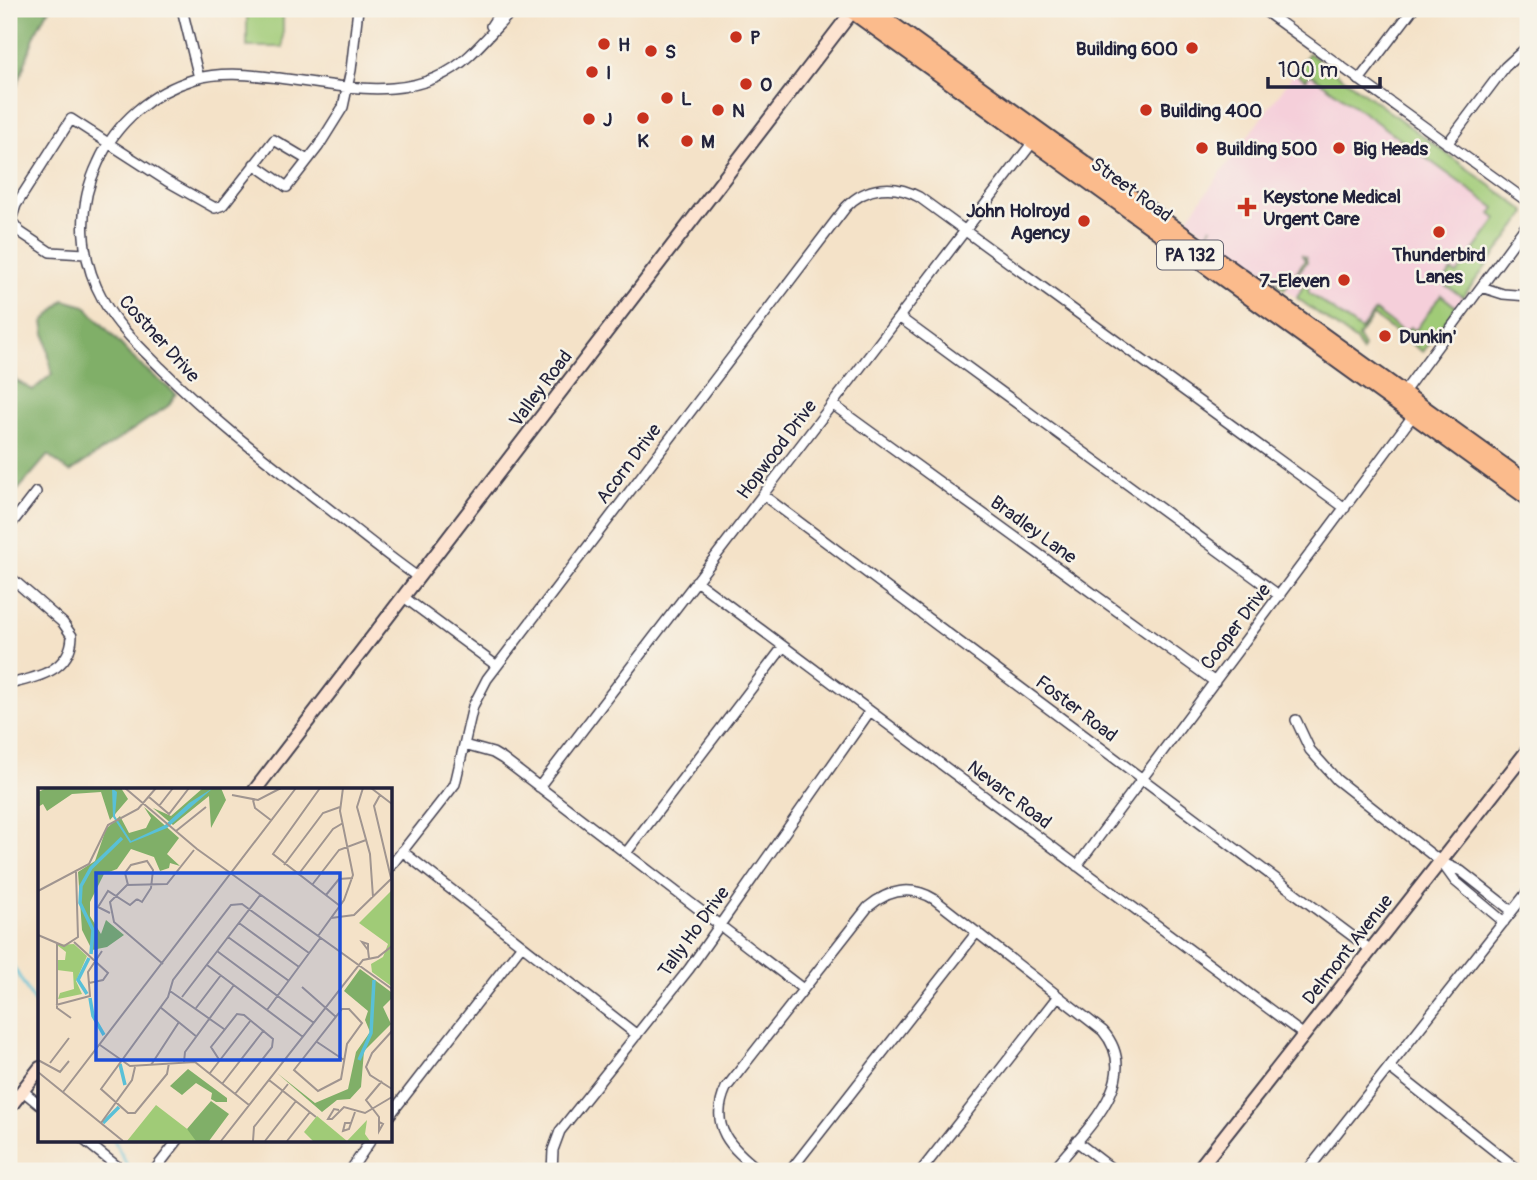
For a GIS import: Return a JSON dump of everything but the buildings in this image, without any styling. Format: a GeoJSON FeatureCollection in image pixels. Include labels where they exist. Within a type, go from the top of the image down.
{"type":"FeatureCollection","features":[{"type":"Feature","properties":{"kind":"main road","name":"Street Road"},"geometry":{"type":"LineString","coordinates":[[871,9],[1037,136]]}},
{"type":"Feature","properties":{"kind":"main road","name":"Street Road"},"geometry":{"type":"LineString","coordinates":[[852,10],[1037,136],[1400,398],[1528,498]]}},
{"type":"Feature","properties":{"kind":"main road","name":"Street Road"},"geometry":{"type":"LineString","coordinates":[[1416,410],[1528,483]]}},
{"type":"Feature","properties":{"kind":"street"},"geometry":{"type":"LineString","coordinates":[[182,9],[199,78]]}},
{"type":"Feature","properties":{"kind":"street"},"geometry":{"type":"LineString","coordinates":[[254,164],[287,187],[330,129],[343,107],[348,86],[358,9]]}},
{"type":"Feature","properties":{"kind":"street","name":"Costner Drive"},"geometry":{"type":"LineString","coordinates":[[485,37],[502,9]]}},
{"type":"Feature","properties":{"kind":"street","name":"Costner Drive"},"geometry":{"type":"LineString","coordinates":[[419,578],[222,427],[111,314],[96,287],[85,254],[83,223],[86,198],[108,144],[145,104],[169,89],[199,78],[251,75],[394,90],[420,85],[459,65],[513,9]]}},
{"type":"Feature","properties":{"kind":"street"},"geometry":{"type":"LineString","coordinates":[[1262,9],[1274,12],[1359,80],[1528,202]]}},
{"type":"Feature","properties":{"kind":"street"},"geometry":{"type":"LineString","coordinates":[[1359,80],[1413,9]]}},
{"type":"Feature","properties":{"kind":"street","name":"Valley Road"},"geometry":{"type":"LineString","coordinates":[[257,788],[405,598],[852,10]]}},
{"type":"Feature","properties":{"kind":"street"},"geometry":{"type":"LineString","coordinates":[[1447,144],[1505,67],[1528,46]]}},
{"type":"Feature","properties":{"kind":"street"},"geometry":{"type":"LineString","coordinates":[[85,254],[50,252],[13,226],[11,214],[71,119],[215,208],[223,205],[274,140],[306,159]]}},
{"type":"Feature","properties":{"kind":"street","name":"Hopwood Drive"},"geometry":{"type":"LineString","coordinates":[[539,788],[1037,136]]}},
{"type":"Feature","properties":{"kind":"street","name":"Acorn Drive"},"geometry":{"type":"LineString","coordinates":[[392,864],[455,783],[477,695],[496,666],[851,201],[875,189],[905,190],[1345,508]]}},
{"type":"Feature","properties":{"kind":"street"},"geometry":{"type":"LineString","coordinates":[[1400,398],[1528,223]]}},
{"type":"Feature","properties":{"kind":"street"},"geometry":{"type":"LineString","coordinates":[[1481,287],[1503,294],[1528,296]]}},
{"type":"Feature","properties":{"kind":"street"},"geometry":{"type":"LineString","coordinates":[[899,317],[1280,596]]}},
{"type":"Feature","properties":{"kind":"street","name":"Bradley Lane"},"geometry":{"type":"LineString","coordinates":[[832,404],[1215,682]]}},
{"type":"Feature","properties":{"kind":"street","name":"Cooper Drive"},"geometry":{"type":"LineString","coordinates":[[1077,866],[1416,410]]}},
{"type":"Feature","properties":{"kind":"street"},"geometry":{"type":"LineString","coordinates":[[9,527],[36,492]]}},
{"type":"Feature","properties":{"kind":"street","name":"Foster Road"},"geometry":{"type":"LineString","coordinates":[[763,495],[1371,950]]}},
{"type":"Feature","properties":{"kind":"street"},"geometry":{"type":"LineString","coordinates":[[9,576],[63,623],[72,636],[66,655],[53,671],[9,684]]}},
{"type":"Feature","properties":{"kind":"street","name":"Nevarc Road"},"geometry":{"type":"LineString","coordinates":[[696,581],[1304,1035]]}},
{"type":"Feature","properties":{"kind":"street"},"geometry":{"type":"LineString","coordinates":[[405,598],[496,666]]}},
{"type":"Feature","properties":{"kind":"street"},"geometry":{"type":"LineString","coordinates":[[626,853],[783,647]]}},
{"type":"Feature","properties":{"kind":"street","name":"Tally Ho Drive"},"geometry":{"type":"LineString","coordinates":[[552,1171],[553,1150],[560,1131],[637,1035],[719,925],[870,711]]}},
{"type":"Feature","properties":{"kind":"street"},"geometry":{"type":"LineString","coordinates":[[1296,720],[1310,750],[1329,773],[1441,862],[1461,871],[1513,911]]}},
{"type":"Feature","properties":{"kind":"street"},"geometry":{"type":"LineString","coordinates":[[464,745],[493,753],[803,989]]}},
{"type":"Feature","properties":{"kind":"street","name":"Delmont Avenue"},"geometry":{"type":"LineString","coordinates":[[1197,1171],[1528,750]]}},
{"type":"Feature","properties":{"kind":"street"},"geometry":{"type":"LineString","coordinates":[[402,851],[637,1035]]}},
{"type":"Feature","properties":{"kind":"street"},"geometry":{"type":"LineString","coordinates":[[1441,862],[1455,881],[1504,922]]}},
{"type":"Feature","properties":{"kind":"street"},"geometry":{"type":"LineString","coordinates":[[760,1171],[734,1151],[722,1133],[719,1115],[722,1098],[803,989],[876,900],[904,890],[929,896],[1103,1031],[1115,1048],[1119,1065],[1116,1084],[1100,1110],[1052,1171]]}},
{"type":"Feature","properties":{"kind":"street"},"geometry":{"type":"LineString","coordinates":[[1307,1171],[1528,891]]}},
{"type":"Feature","properties":{"kind":"street"},"geometry":{"type":"LineString","coordinates":[[790,1171],[977,932]]}},
{"type":"Feature","properties":{"kind":"street"},"geometry":{"type":"LineString","coordinates":[[392,1112],[522,945]]}},
{"type":"Feature","properties":{"kind":"street"},"geometry":{"type":"LineString","coordinates":[[921,1171],[1058,996]]}},
{"type":"Feature","properties":{"kind":"street"},"geometry":{"type":"LineString","coordinates":[[1390,1068],[1520,1171]]}},
{"type":"Feature","properties":{"kind":"street"},"geometry":{"type":"LineString","coordinates":[[9,1108],[38,1071]]}},
{"type":"Feature","properties":{"kind":"street"},"geometry":{"type":"LineString","coordinates":[[23,1091],[38,1103]]}},
{"type":"Feature","properties":{"kind":"street"},"geometry":{"type":"LineString","coordinates":[[1076,1140],[1115,1171]]}},
{"type":"Feature","properties":{"kind":"street"},"geometry":{"type":"LineString","coordinates":[[87,1142],[123,1171]]}},
{"type":"Feature","properties":{"kind":"street"},"geometry":{"type":"LineString","coordinates":[[154,1171],[176,1142]]}},
{"type":"Feature","properties":{"kind":"street"},"geometry":{"type":"LineString","coordinates":[[350,1171],[370,1142]]}},
{"type":"Feature","properties":{"kind":"shaded area"},"geometry":{"type":"Polygon","coordinates":[[[1309,53],[1525,213],[1423,352],[1374,316],[1356,341],[1187,219],[1309,53]]]}},
{"type":"Feature","properties":{"kind":"green space"},"geometry":{"type":"Polygon","coordinates":[[[9,9],[50,9],[37,30],[9,100],[9,9]]]}},
{"type":"Feature","properties":{"kind":"green space"},"geometry":{"type":"Polygon","coordinates":[[[247,9],[283,9],[283,47],[247,47],[247,9]]]}},
{"type":"Feature","properties":{"kind":"green space"},"geometry":{"type":"Polygon","coordinates":[[[1309,53],[1526,213],[1463,297],[1445,285],[1445,280],[1451,271],[1457,274],[1497,219],[1491,214],[1495,208],[1310,74],[1306,80],[1295,72],[1309,53]]]}},
{"type":"Feature","properties":{"kind":"green space"},"geometry":{"type":"Polygon","coordinates":[[[1211,226],[1209,233],[1279,283],[1283,279],[1289,282],[1305,260],[1301,254],[1306,257],[1307,262],[1284,289],[1208,234],[1211,226]]]}},
{"type":"Feature","properties":{"kind":"green space"},"geometry":{"type":"Polygon","coordinates":[[[1308,285],[1309,293],[1361,330],[1375,311],[1405,333],[1410,327],[1415,331],[1441,295],[1456,307],[1423,352],[1373,316],[1358,337],[1364,347],[1362,351],[1356,341],[1297,298],[1303,286],[1308,285]]]}},
{"type":"Feature","properties":{"kind":"green space"},"geometry":{"type":"Polygon","coordinates":[[[64,300],[85,306],[138,363],[176,394],[168,406],[70,472],[48,455],[18,490],[9,489],[9,336],[15,380],[33,390],[52,374],[43,322],[64,300]]]}},
{"type":"Feature","properties":{"kind":"waterway"},"geometry":{"type":"LineString","coordinates":[[9,959],[38,1009]]}},
{"type":"Feature","properties":{"kind":"waterway"},"geometry":{"type":"LineString","coordinates":[[115,1142],[130,1171]]}},
{"type":"Feature","properties":{"kind":"place","name":"P"},"geometry":{"type":"Point","coordinates":[736,37]}},
{"type":"Feature","properties":{"kind":"place","name":"H"},"geometry":{"type":"Point","coordinates":[604,44]}},
{"type":"Feature","properties":{"kind":"place","name":"Building 600"},"geometry":{"type":"Point","coordinates":[1192,48]}},
{"type":"Feature","properties":{"kind":"place","name":"S"},"geometry":{"type":"Point","coordinates":[651,51]}},
{"type":"Feature","properties":{"kind":"place","name":"I"},"geometry":{"type":"Point","coordinates":[592,72]}},
{"type":"Feature","properties":{"kind":"place","name":"O"},"geometry":{"type":"Point","coordinates":[746,84]}},
{"type":"Feature","properties":{"kind":"place","name":"L"},"geometry":{"type":"Point","coordinates":[667,98]}},
{"type":"Feature","properties":{"kind":"place","name":"N"},"geometry":{"type":"Point","coordinates":[718,110]}},
{"type":"Feature","properties":{"kind":"place","name":"Building 400"},"geometry":{"type":"Point","coordinates":[1146,110]}},
{"type":"Feature","properties":{"kind":"place","name":"K"},"geometry":{"type":"Point","coordinates":[643,118]}},
{"type":"Feature","properties":{"kind":"place","name":"J"},"geometry":{"type":"Point","coordinates":[589,119]}},
{"type":"Feature","properties":{"kind":"place","name":"M"},"geometry":{"type":"Point","coordinates":[687,141]}},
{"type":"Feature","properties":{"kind":"place","name":"Building 500"},"geometry":{"type":"Point","coordinates":[1202,148]}},
{"type":"Feature","properties":{"kind":"place","name":"Big Heads"},"geometry":{"type":"Point","coordinates":[1339,148]}},
{"type":"Feature","properties":{"kind":"place","name":"Keystone Medical Urgent Care"},"geometry":{"type":"Point","coordinates":[1247,207]}},
{"type":"Feature","properties":{"kind":"place","name":"John Holroyd Agency"},"geometry":{"type":"Point","coordinates":[1084,221]}},
{"type":"Feature","properties":{"kind":"place","name":"Thunderbird Lanes"},"geometry":{"type":"Point","coordinates":[1439,232]}},
{"type":"Feature","properties":{"kind":"place","name":"7-Eleven"},"geometry":{"type":"Point","coordinates":[1344,280]}},
{"type":"Feature","properties":{"kind":"place","name":"Dunkin'"},"geometry":{"type":"Point","coordinates":[1385,336]}}]}
